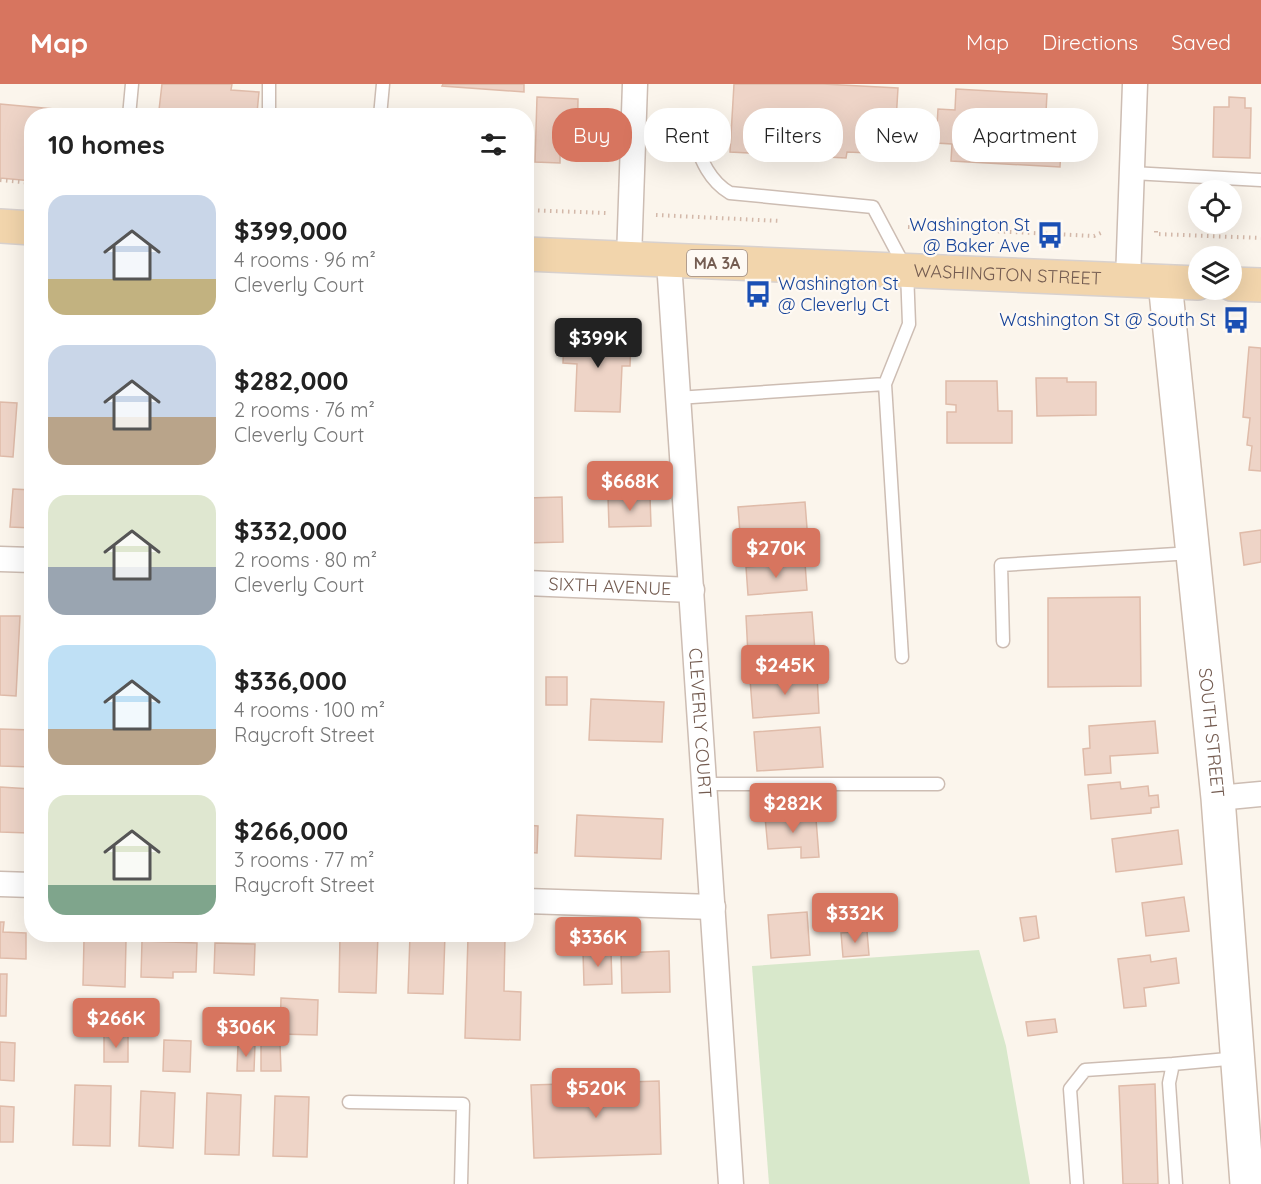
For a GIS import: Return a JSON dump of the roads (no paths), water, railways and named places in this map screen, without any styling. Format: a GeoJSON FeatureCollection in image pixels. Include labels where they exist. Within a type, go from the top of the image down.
{"type":"FeatureCollection","features":[{"type":"Feature","properties":{"kind":"main road"},"geometry":{"type":"LineString","coordinates":[[0,226],[24,228]]}},
{"type":"Feature","properties":{"kind":"main road","name":"WASHINGTON STREET"},"geometry":{"type":"LineString","coordinates":[[534,254],[1188,283]]}},
{"type":"Feature","properties":{"kind":"main road","name":"SOUTH STREET"},"geometry":{"type":"LineString","coordinates":[[1165,282],[1218,798],[1239,1058],[1252,1118],[1247,1184]]}},
{"type":"Feature","properties":{"kind":"street"},"geometry":{"type":"LineString","coordinates":[[629,259],[636,84]]}},
{"type":"Feature","properties":{"kind":"street"},"geometry":{"type":"LineString","coordinates":[[1128,280],[1136,84]]}},
{"type":"Feature","properties":{"kind":"street","name":"CLEVERLY COURT"},"geometry":{"type":"LineString","coordinates":[[669,262],[731,1184]]}},
{"type":"Feature","properties":{"kind":"street"},"geometry":{"type":"LineString","coordinates":[[0,559],[24,560]]}},
{"type":"Feature","properties":{"kind":"street","name":"SIXTH AVENUE"},"geometry":{"type":"LineString","coordinates":[[534,583],[692,590]]}},
{"type":"Feature","properties":{"kind":"street"},"geometry":{"type":"LineString","coordinates":[[1218,798],[1261,794]]}},
{"type":"Feature","properties":{"kind":"street"},"geometry":{"type":"LineString","coordinates":[[0,884],[24,885]]}},
{"type":"Feature","properties":{"kind":"street"},"geometry":{"type":"LineString","coordinates":[[534,901],[713,907]]}},
{"type":"Feature","properties":{"kind":"lane"},"geometry":{"type":"LineString","coordinates":[[130,108],[132,84]]}},
{"type":"Feature","properties":{"kind":"lane"},"geometry":{"type":"LineString","coordinates":[[269,84],[269,108]]}},
{"type":"Feature","properties":{"kind":"lane"},"geometry":{"type":"LineString","coordinates":[[381,108],[383,84]]}},
{"type":"Feature","properties":{"kind":"lane"},"geometry":{"type":"LineString","coordinates":[[634,132],[693,138],[704,166],[720,187],[730,194],[873,207],[907,271],[909,324],[885,384],[902,657]]}},
{"type":"Feature","properties":{"kind":"lane"},"geometry":{"type":"LineString","coordinates":[[1132,173],[1261,180]]}},
{"type":"Feature","properties":{"kind":"lane"},"geometry":{"type":"LineString","coordinates":[[677,398],[885,384]]}},
{"type":"Feature","properties":{"kind":"lane"},"geometry":{"type":"LineString","coordinates":[[1003,641],[1001,565],[1193,553]]}},
{"type":"Feature","properties":{"kind":"lane"},"geometry":{"type":"LineString","coordinates":[[705,783],[938,784]]}},
{"type":"Feature","properties":{"kind":"lane"},"geometry":{"type":"LineString","coordinates":[[1077,1184],[1070,1089],[1085,1070],[1239,1058]]}},
{"type":"Feature","properties":{"kind":"lane"},"geometry":{"type":"LineString","coordinates":[[1173,1064],[1169,1083],[1176,1184]]}},
{"type":"Feature","properties":{"kind":"lane"},"geometry":{"type":"LineString","coordinates":[[349,1102],[463,1104],[461,1184]]}},
{"type":"Feature","properties":{"kind":"place","name":"Washington St @ Baker Ave"},"geometry":{"type":"Point","coordinates":[1050,235]}},
{"type":"Feature","properties":{"kind":"place","name":"Washington St @ Cleverly Ct"},"geometry":{"type":"Point","coordinates":[758,294]}},
{"type":"Feature","properties":{"kind":"place","name":"Washington St @ South St"},"geometry":{"type":"Point","coordinates":[1236,320]}}]}
